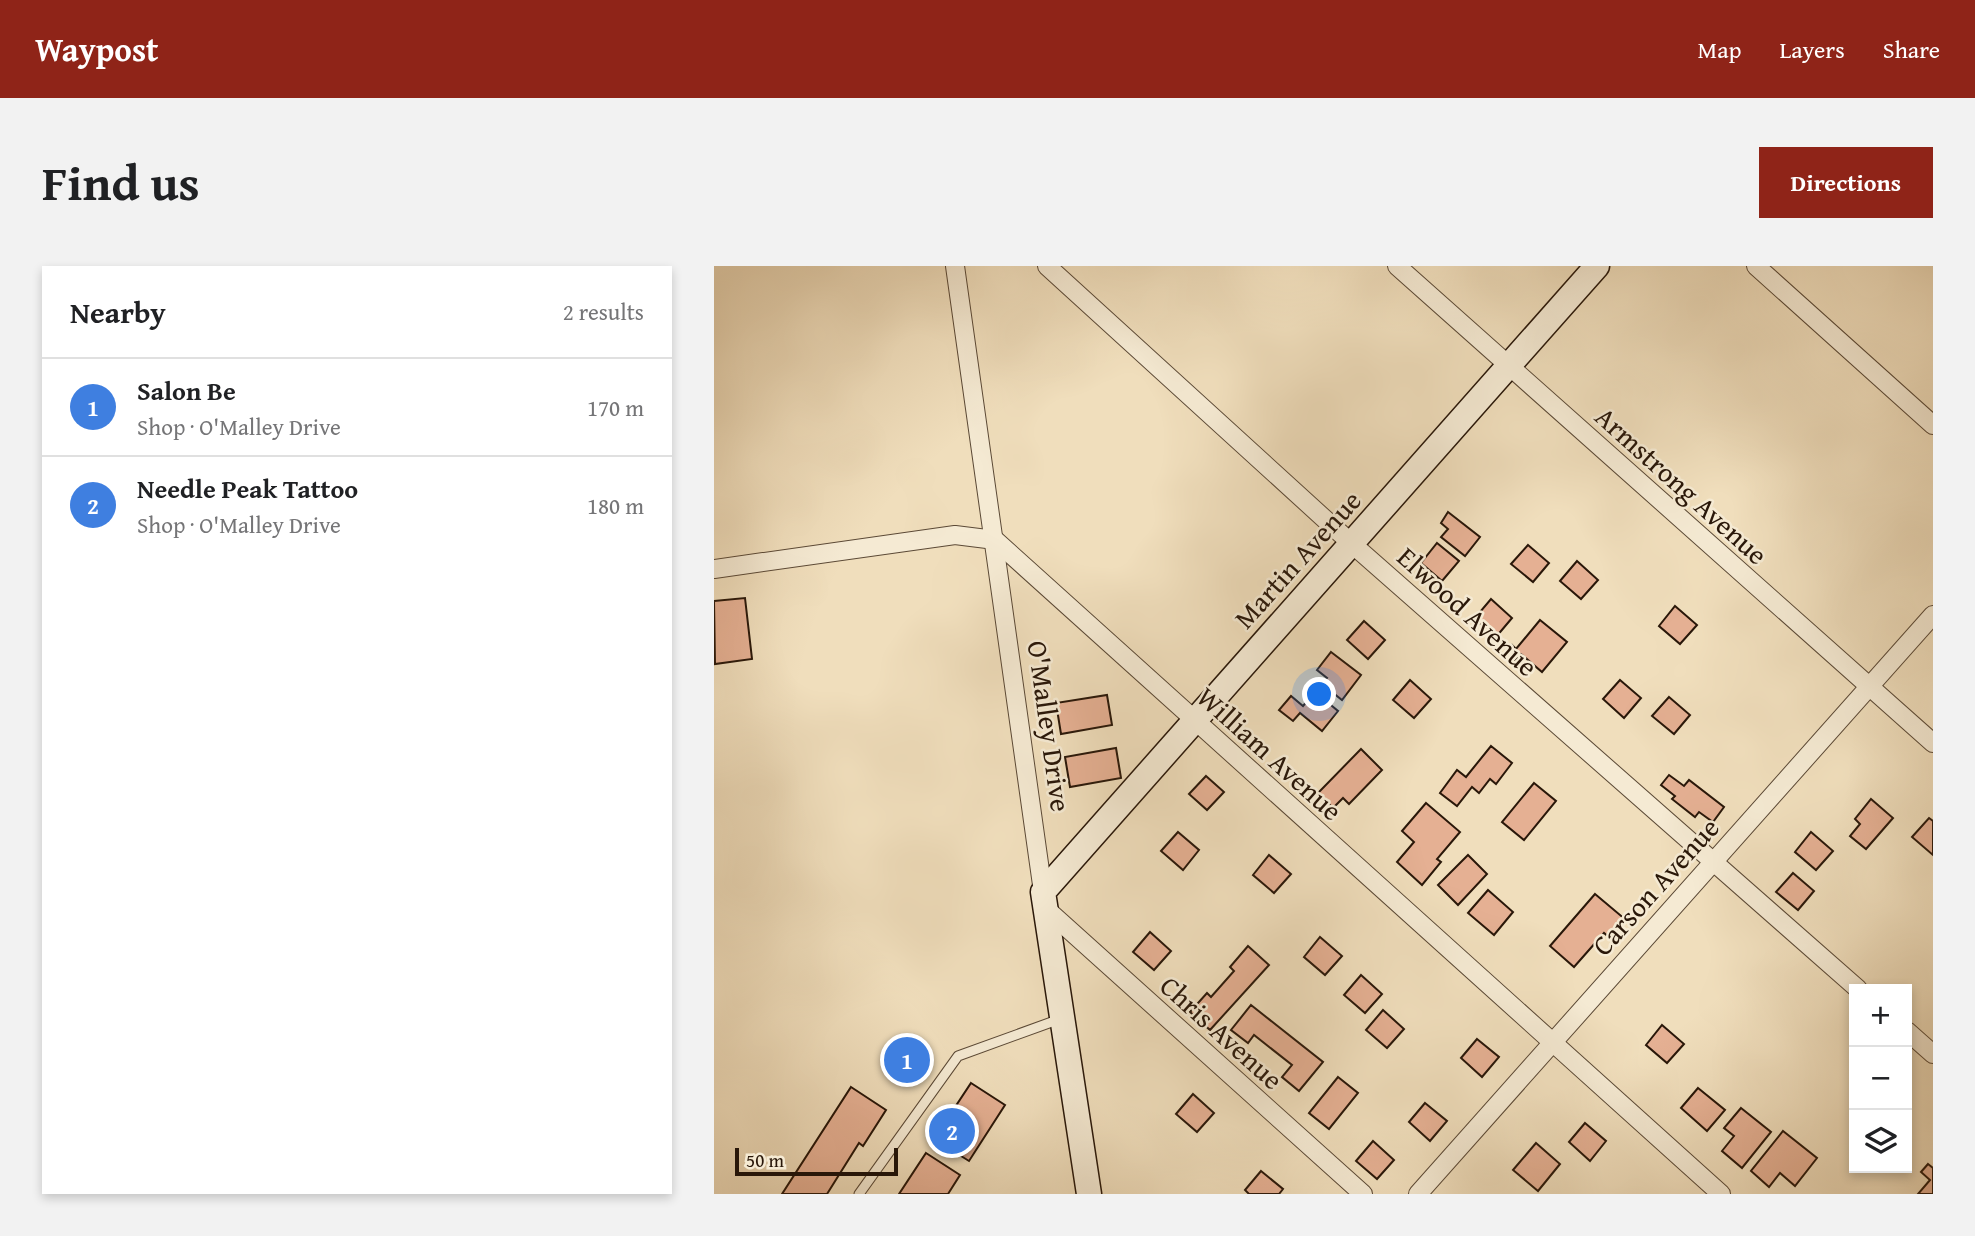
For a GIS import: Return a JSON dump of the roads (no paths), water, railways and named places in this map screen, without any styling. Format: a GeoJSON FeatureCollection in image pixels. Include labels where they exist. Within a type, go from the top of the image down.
{"type":"FeatureCollection","features":[{"type":"Feature","properties":{"kind":"street","name":"O'Malley Drive"},"geometry":{"type":"LineString","coordinates":[[955,266],[1044,900],[1089,1194]]}},
{"type":"Feature","properties":{"kind":"street","name":"Elwood Avenue"},"geometry":{"type":"LineString","coordinates":[[1047,266],[1351,543],[1852,984]]}},
{"type":"Feature","properties":{"kind":"street","name":"Armstrong Avenue"},"geometry":{"type":"LineString","coordinates":[[1397,266],[1933,743]]}},
{"type":"Feature","properties":{"kind":"street","name":"Martin Avenue"},"geometry":{"type":"LineString","coordinates":[[1044,900],[1195,720],[1597,266]]}},
{"type":"Feature","properties":{"kind":"street"},"geometry":{"type":"LineString","coordinates":[[1756,266],[1933,425]]}},
{"type":"Feature","properties":{"kind":"street"},"geometry":{"type":"LineString","coordinates":[[714,569],[955,535],[995,540]]}},
{"type":"Feature","properties":{"kind":"street","name":"William Avenue"},"geometry":{"type":"LineString","coordinates":[[995,540],[1721,1194]]}},
{"type":"Feature","properties":{"kind":"street","name":"Carson Avenue"},"geometry":{"type":"LineString","coordinates":[[1418,1194],[1933,615]]}},
{"type":"Feature","properties":{"kind":"street","name":"Chris Avenue"},"geometry":{"type":"LineString","coordinates":[[1044,900],[1363,1194]]}},
{"type":"Feature","properties":{"kind":"street"},"geometry":{"type":"LineString","coordinates":[[1912,1035],[1933,1054]]}},
{"type":"Feature","properties":{"kind":"lane"},"geometry":{"type":"LineString","coordinates":[[859,1194],[958,1056],[1062,1018]]}},
{"type":"Feature","properties":{"kind":"place","name":"Salon Be"},"geometry":{"type":"Point","coordinates":[907,1060]}},
{"type":"Feature","properties":{"kind":"place","name":"Needle Peak Tattoo"},"geometry":{"type":"Point","coordinates":[952,1131]}}]}
